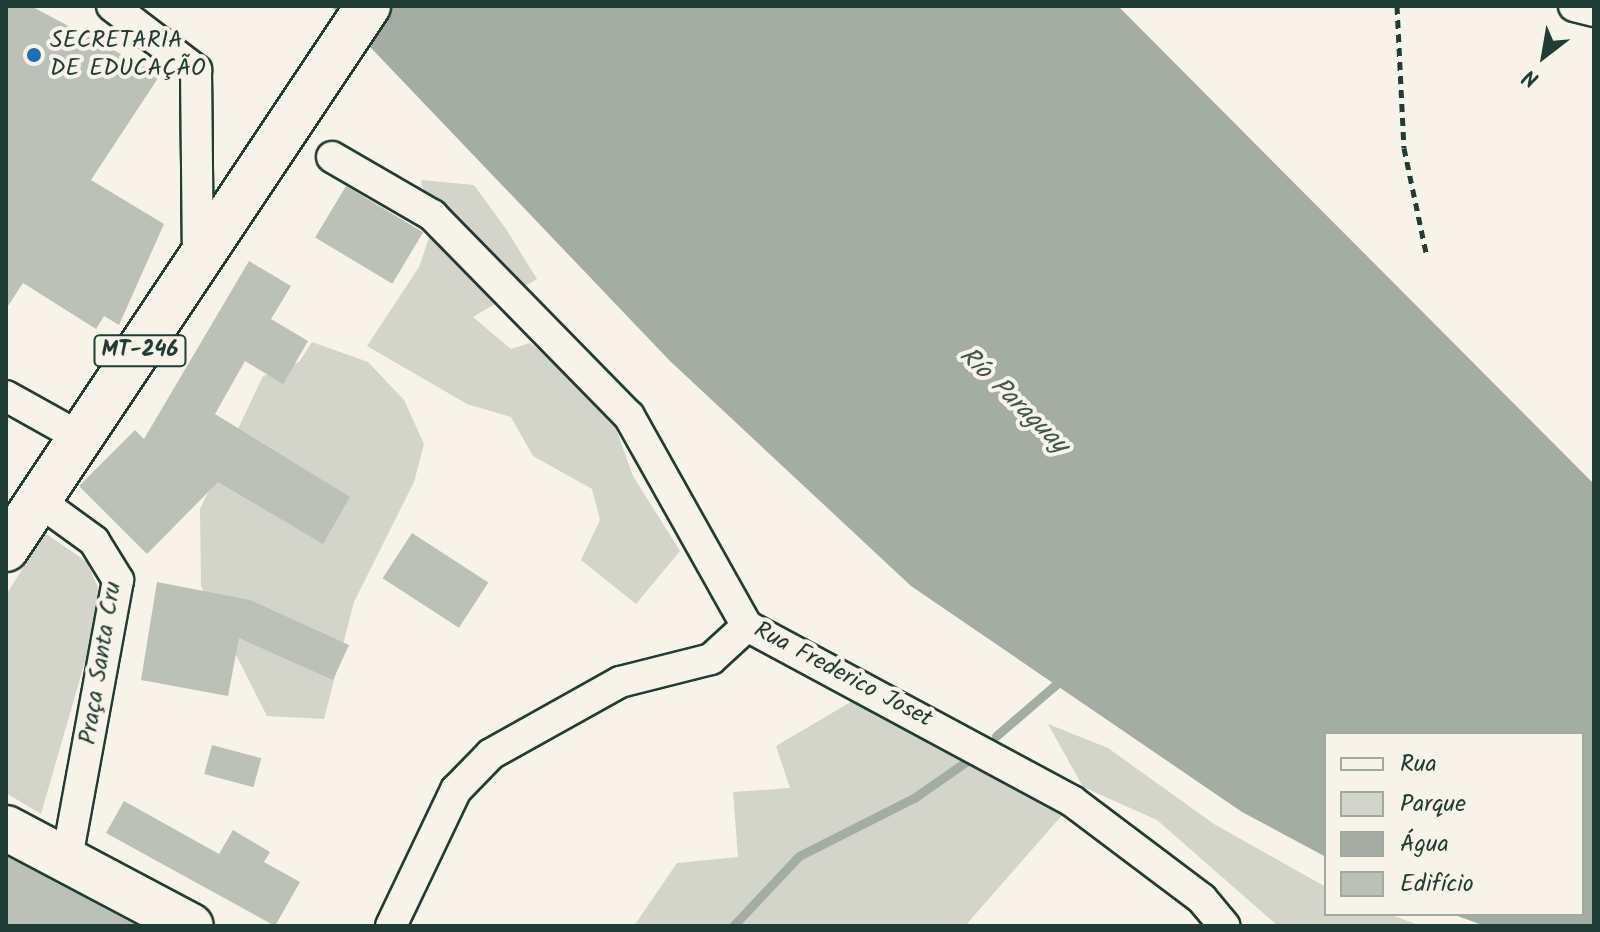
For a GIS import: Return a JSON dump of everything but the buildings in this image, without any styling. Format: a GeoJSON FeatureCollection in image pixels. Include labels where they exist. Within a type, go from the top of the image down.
{"type":"FeatureCollection","features":[{"type":"Feature","properties":{"kind":"main road","name":"MT-246"},"geometry":{"type":"LineString","coordinates":[[6,549],[368,6]]}},
{"type":"Feature","properties":{"kind":"main road"},"geometry":{"type":"LineString","coordinates":[[6,828],[191,926]]}},
{"type":"Feature","properties":{"kind":"street"},"geometry":{"type":"LineString","coordinates":[[112,6],[196,70],[198,265]]}},
{"type":"Feature","properties":{"kind":"street"},"geometry":{"type":"LineString","coordinates":[[1574,6],[1594,11]]}},
{"type":"Feature","properties":{"kind":"street","name":"Rua Frederico Joset"},"geometry":{"type":"LineString","coordinates":[[332,157],[432,215],[629,416],[747,626],[1072,801],[1202,899],[1225,926]]}},
{"type":"Feature","properties":{"kind":"street"},"geometry":{"type":"LineString","coordinates":[[6,396],[81,438]]}},
{"type":"Feature","properties":{"kind":"street","name":"Praça Santa Cru"},"geometry":{"type":"LineString","coordinates":[[39,501],[94,541],[118,580],[67,859]]}},
{"type":"Feature","properties":{"kind":"street"},"geometry":{"type":"LineString","coordinates":[[391,926],[456,790],[491,754],[620,682],[711,659],[747,626]]}},
{"type":"Feature","properties":{"kind":"path"},"geometry":{"type":"LineString","coordinates":[[1397,6],[1404,148],[1427,257]]}},
{"type":"Feature","properties":{"kind":"green space"},"geometry":{"type":"Polygon","coordinates":[[[421,180],[474,185],[506,229],[537,279],[473,317],[511,349],[530,343],[575,378],[615,426],[633,476],[680,551],[636,604],[581,560],[600,520],[592,489],[533,456],[511,417],[467,404],[367,346],[419,267],[433,226],[421,180]]]}},
{"type":"Feature","properties":{"kind":"green space"},"geometry":{"type":"Polygon","coordinates":[[[312,342],[368,362],[404,400],[424,444],[414,482],[354,602],[324,719],[267,716],[201,586],[200,509],[263,376],[299,362],[312,342]]]}},
{"type":"Feature","properties":{"kind":"green space"},"geometry":{"type":"Polygon","coordinates":[[[45,533],[87,562],[103,599],[41,814],[6,793],[6,595],[45,533]]]}},
{"type":"Feature","properties":{"kind":"green space"},"geometry":{"type":"Polygon","coordinates":[[[854,700],[1064,813],[965,926],[634,926],[677,863],[738,857],[733,792],[790,788],[776,746],[854,700]]]}},
{"type":"Feature","properties":{"kind":"green space"},"geometry":{"type":"Polygon","coordinates":[[[1048,724],[1108,748],[1214,824],[1324,886],[1324,916],[1394,916],[1421,926],[1278,926],[1157,820],[1083,787],[1048,724]]]}},
{"type":"Feature","properties":{"kind":"water","name":"Río Paraguay"},"geometry":{"type":"Polygon","coordinates":[[[331,6],[1118,6],[1594,484],[1594,926],[1485,926],[1458,916],[1584,916],[1584,732],[1324,732],[1324,856],[1242,812],[911,586],[670,361],[331,6]]]}},
{"type":"Feature","properties":{"kind":"waterway"},"geometry":{"type":"LineString","coordinates":[[996,736],[1060,681]]}},
{"type":"Feature","properties":{"kind":"waterway"},"geometry":{"type":"LineString","coordinates":[[733,926],[799,856],[914,798],[970,759]]}},
{"type":"Feature","properties":{"kind":"place","name":"SECRETARIA DE EDUCAÇÃO"},"geometry":{"type":"Point","coordinates":[34,55]}}]}
